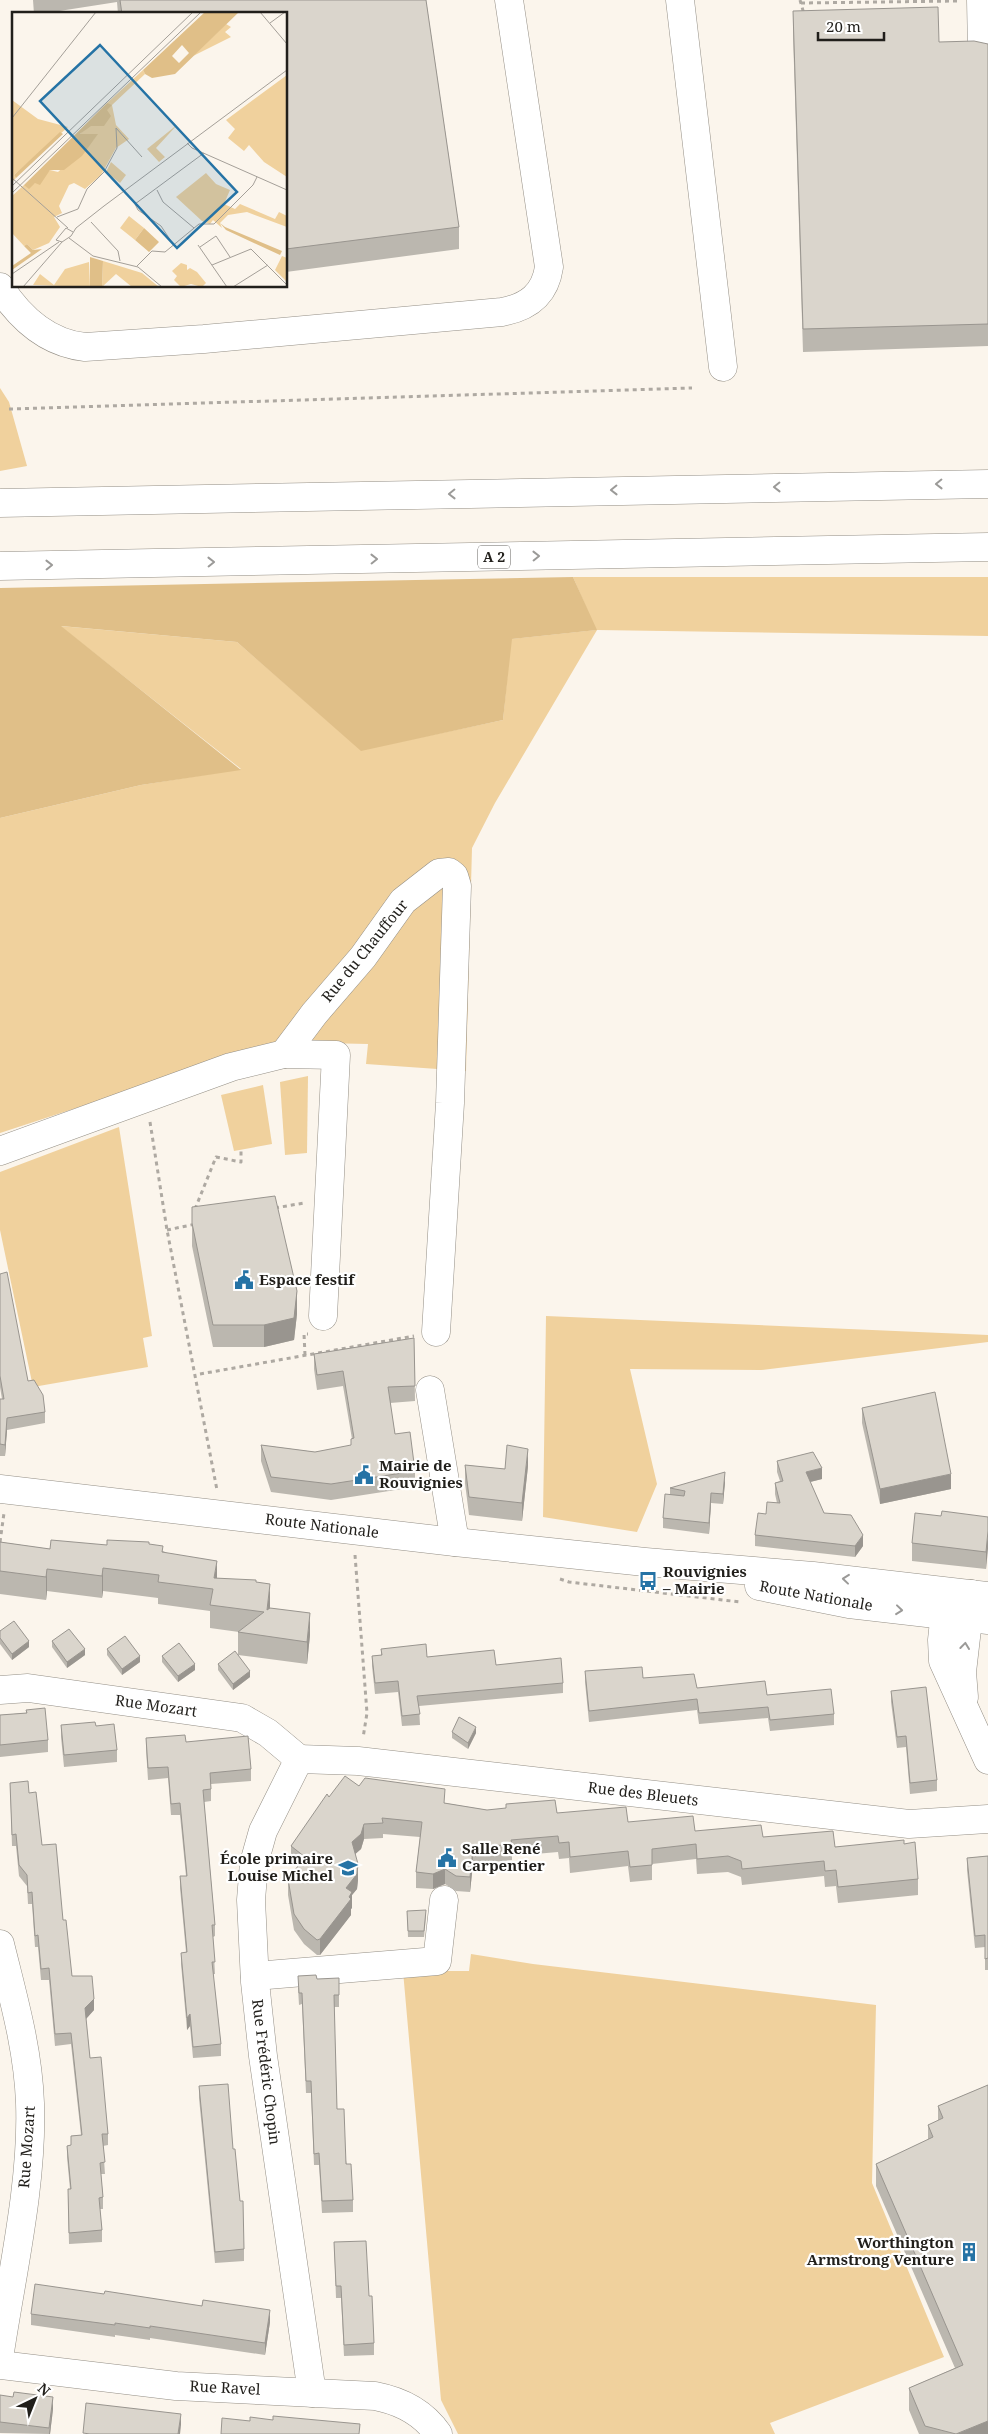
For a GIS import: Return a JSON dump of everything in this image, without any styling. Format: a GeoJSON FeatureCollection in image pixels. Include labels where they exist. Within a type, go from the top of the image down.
{"type":"FeatureCollection","features":[{"type":"Feature","properties":{"kind":"main road"},"geometry":{"type":"LineString","coordinates":[[0,287],[13,306],[34,327],[60,341],[73,346],[86,347],[204,340],[502,312],[514,310],[532,302],[543,287],[549,267],[508,0]]}},
{"type":"Feature","properties":{"kind":"main road"},"geometry":{"type":"LineString","coordinates":[[680,0],[723,367]]}},
{"type":"Feature","properties":{"kind":"main road"},"geometry":{"type":"LineString","coordinates":[[981,0],[982,51],[988,51]]}},
{"type":"Feature","properties":{"kind":"main road"},"geometry":{"type":"LineString","coordinates":[[0,503],[988,484]]}},
{"type":"Feature","properties":{"kind":"main road","name":"A 2"},"geometry":{"type":"LineString","coordinates":[[0,566],[988,547]]}},
{"type":"Feature","properties":{"kind":"main road","name":"Rue du Chauffour"},"geometry":{"type":"LineString","coordinates":[[284,1054],[314,1014],[363,957],[403,901],[439,874],[449,872],[454,876],[457,886],[450,1103],[436,1332]]}},
{"type":"Feature","properties":{"kind":"main road"},"geometry":{"type":"LineString","coordinates":[[0,1151],[231,1067],[284,1054],[336,1055],[323,1316]]}},
{"type":"Feature","properties":{"kind":"main road"},"geometry":{"type":"LineString","coordinates":[[430,1390],[455,1542]]}},
{"type":"Feature","properties":{"kind":"main road","name":"Route Nationale"},"geometry":{"type":"LineString","coordinates":[[0,1489],[455,1542],[645,1562],[787,1573],[968,1605]]}},
{"type":"Feature","properties":{"kind":"main road"},"geometry":{"type":"LineString","coordinates":[[968,1605],[962,1680],[966,1709],[988,1760]]}},
{"type":"Feature","properties":{"kind":"main road","name":"Rue Mozart"},"geometry":{"type":"LineString","coordinates":[[0,1690],[28,1688],[242,1718],[268,1733],[299,1759]]}},
{"type":"Feature","properties":{"kind":"main road","name":"Rue des Bleuets"},"geometry":{"type":"LineString","coordinates":[[299,1759],[358,1761],[891,1822],[925,1824],[988,1819]]}},
{"type":"Feature","properties":{"kind":"main road","name":"Rue Frédéric Chopin"},"geometry":{"type":"LineString","coordinates":[[299,1759],[267,1818],[254,1863],[251,1900],[255,1976],[265,2074],[312,2393]]}},
{"type":"Feature","properties":{"kind":"main road"},"geometry":{"type":"LineString","coordinates":[[255,1976],[437,1961],[444,1900]]}},
{"type":"Feature","properties":{"kind":"main road","name":"Rue Mozart"},"geometry":{"type":"LineString","coordinates":[[0,1944],[24,2041],[30,2105],[27,2170],[0,2352]]}},
{"type":"Feature","properties":{"kind":"main road","name":"Rue Ravel"},"geometry":{"type":"LineString","coordinates":[[0,2364],[176,2386],[390,2399],[414,2410],[438,2434]]}},
{"type":"Feature","properties":{"kind":"path"},"geometry":{"type":"LineString","coordinates":[[805,18],[801,2],[981,0]]}},
{"type":"Feature","properties":{"kind":"path"},"geometry":{"type":"LineString","coordinates":[[933,1],[933,11]]}},
{"type":"Feature","properties":{"kind":"path"},"geometry":{"type":"LineString","coordinates":[[9,409],[692,388]]}},
{"type":"Feature","properties":{"kind":"path"},"geometry":{"type":"LineString","coordinates":[[146,1097],[167,1230],[222,1514]]}},
{"type":"Feature","properties":{"kind":"path"},"geometry":{"type":"LineString","coordinates":[[189,1225],[216,1157],[241,1162],[241,1150]]}},
{"type":"Feature","properties":{"kind":"path"},"geometry":{"type":"LineString","coordinates":[[273,1209],[329,1198]]}},
{"type":"Feature","properties":{"kind":"path"},"geometry":{"type":"LineString","coordinates":[[167,1230],[198,1224]]}},
{"type":"Feature","properties":{"kind":"path"},"geometry":{"type":"LineString","coordinates":[[200,1374],[436,1332]]}},
{"type":"Feature","properties":{"kind":"path"},"geometry":{"type":"LineString","coordinates":[[354,1529],[366,1713],[358,1761]]}},
{"type":"Feature","properties":{"kind":"shaded area"},"geometry":{"type":"Polygon","coordinates":[[[0,388],[9,402],[27,466],[0,471],[0,388]]]}},
{"type":"Feature","properties":{"kind":"shaded area"},"geometry":{"type":"Polygon","coordinates":[[[573,577],[988,577],[988,636],[597,630],[495,803],[472,848],[466,1071],[366,1064],[368,1044],[277,1042],[0,1133],[0,818],[141,785],[241,769],[60,626],[237,642],[361,750],[503,720],[511,639],[596,630],[573,577]]]}},
{"type":"Feature","properties":{"kind":"shaded area"},"geometry":{"type":"Polygon","coordinates":[[[573,577],[597,630],[512,639],[503,720],[361,751],[237,642],[61,626],[241,770],[141,785],[0,818],[0,588],[573,577]]]}},
{"type":"Feature","properties":{"kind":"shaded area"},"geometry":{"type":"Polygon","coordinates":[[[308,1076],[307,1153],[285,1155],[280,1082],[308,1076]]]}},
{"type":"Feature","properties":{"kind":"shaded area"},"geometry":{"type":"Polygon","coordinates":[[[263,1085],[272,1144],[234,1151],[221,1095],[263,1085]]]}},
{"type":"Feature","properties":{"kind":"shaded area"},"geometry":{"type":"Polygon","coordinates":[[[119,1127],[152,1336],[143,1338],[148,1367],[33,1387],[0,1230],[0,1172],[119,1127]]]}},
{"type":"Feature","properties":{"kind":"shaded area"},"geometry":{"type":"Polygon","coordinates":[[[546,1316],[988,1335],[988,1342],[761,1370],[630,1369],[657,1484],[637,1532],[543,1517],[546,1316]]]}},
{"type":"Feature","properties":{"kind":"shaded area"},"geometry":{"type":"Polygon","coordinates":[[[471,1954],[533,1964],[876,2005],[872,2183],[944,2357],[770,2423],[775,2434],[458,2434],[441,2400],[403,1971],[469,1971],[471,1954]]]}},
{"type":"Feature","properties":{"kind":"building"},"geometry":{"type":"Polygon","coordinates":[[[120,0],[426,0],[459,227],[288,249],[288,12],[122,12],[120,0]]]}},
{"type":"Feature","properties":{"kind":"building"},"geometry":{"type":"Polygon","coordinates":[[[938,7],[939,42],[974,41],[988,44],[988,324],[803,329],[793,11],[938,7]]]}},
{"type":"Feature","properties":{"kind":"building","name":"Espace festif"},"geometry":{"type":"Polygon","coordinates":[[[275,1196],[297,1291],[294,1318],[264,1325],[213,1325],[192,1223],[192,1207],[275,1196]]]}},
{"type":"Feature","properties":{"kind":"building"},"geometry":{"type":"Polygon","coordinates":[[[7,1272],[28,1381],[34,1380],[43,1395],[45,1412],[7,1418],[5,1445],[0,1444],[0,1399],[4,1399],[0,1376],[0,1274],[7,1272]]]}},
{"type":"Feature","properties":{"kind":"building"},"geometry":{"type":"Polygon","coordinates":[[[414,1338],[415,1386],[388,1387],[395,1434],[410,1432],[415,1471],[331,1484],[271,1477],[261,1445],[315,1452],[351,1445],[351,1439],[354,1438],[343,1371],[317,1375],[314,1354],[414,1338]]]}},
{"type":"Feature","properties":{"kind":"building"},"geometry":{"type":"Polygon","coordinates":[[[935,1392],[951,1474],[880,1489],[862,1408],[935,1392]]]}},
{"type":"Feature","properties":{"kind":"building"},"geometry":{"type":"Polygon","coordinates":[[[507,1445],[528,1449],[522,1503],[469,1497],[465,1465],[505,1469],[507,1445]]]}},
{"type":"Feature","properties":{"kind":"building"},"geometry":{"type":"Polygon","coordinates":[[[813,1452],[822,1468],[806,1472],[824,1513],[851,1515],[863,1535],[855,1546],[755,1535],[758,1513],[766,1514],[767,1502],[780,1503],[775,1483],[783,1481],[777,1461],[813,1452]]]}},
{"type":"Feature","properties":{"kind":"building"},"geometry":{"type":"Polygon","coordinates":[[[725,1472],[723,1494],[711,1493],[709,1523],[663,1518],[665,1494],[684,1496],[685,1491],[670,1488],[725,1472]]]}},
{"type":"Feature","properties":{"kind":"building"},"geometry":{"type":"Polygon","coordinates":[[[942,1511],[988,1517],[986,1552],[912,1543],[915,1513],[941,1516],[942,1511]]]}},
{"type":"Feature","properties":{"kind":"building"},"geometry":{"type":"Polygon","coordinates":[[[51,1540],[107,1545],[107,1540],[149,1542],[149,1544],[163,1546],[162,1552],[217,1561],[214,1578],[256,1580],[256,1582],[270,1584],[267,1610],[270,1608],[310,1613],[307,1642],[238,1632],[264,1612],[210,1605],[213,1589],[158,1582],[159,1575],[103,1568],[102,1576],[47,1569],[46,1577],[0,1571],[0,1542],[50,1549],[51,1540]]]}},
{"type":"Feature","properties":{"kind":"building"},"geometry":{"type":"Polygon","coordinates":[[[14,1621],[29,1641],[12,1654],[0,1638],[0,1631],[14,1621]]]}},
{"type":"Feature","properties":{"kind":"building"},"geometry":{"type":"Polygon","coordinates":[[[69,1629],[85,1649],[67,1662],[52,1641],[69,1629]]]}},
{"type":"Feature","properties":{"kind":"building"},"geometry":{"type":"Polygon","coordinates":[[[125,1636],[140,1656],[122,1669],[107,1649],[125,1636]]]}},
{"type":"Feature","properties":{"kind":"building"},"geometry":{"type":"Polygon","coordinates":[[[179,1643],[195,1664],[178,1676],[162,1656],[179,1643]]]}},
{"type":"Feature","properties":{"kind":"building"},"geometry":{"type":"Polygon","coordinates":[[[426,1644],[427,1657],[494,1650],[496,1665],[561,1658],[563,1683],[417,1696],[420,1714],[402,1716],[398,1681],[375,1683],[372,1656],[382,1655],[381,1649],[426,1644]]]}},
{"type":"Feature","properties":{"kind":"building"},"geometry":{"type":"Polygon","coordinates":[[[235,1651],[250,1671],[233,1684],[218,1664],[235,1651]]]}},
{"type":"Feature","properties":{"kind":"building"},"geometry":{"type":"Polygon","coordinates":[[[642,1667],[643,1678],[694,1674],[697,1688],[765,1681],[767,1695],[831,1689],[834,1714],[770,1720],[768,1707],[699,1713],[697,1699],[589,1711],[585,1671],[642,1667]]]}},
{"type":"Feature","properties":{"kind":"building"},"geometry":{"type":"Polygon","coordinates":[[[926,1687],[937,1780],[910,1783],[906,1736],[897,1737],[891,1691],[926,1687]]]}},
{"type":"Feature","properties":{"kind":"building"},"geometry":{"type":"Polygon","coordinates":[[[45,1708],[48,1740],[0,1745],[0,1715],[27,1713],[26,1710],[45,1708]]]}},
{"type":"Feature","properties":{"kind":"building"},"geometry":{"type":"Polygon","coordinates":[[[459,1717],[476,1727],[468,1743],[452,1732],[459,1717]]]}},
{"type":"Feature","properties":{"kind":"building"},"geometry":{"type":"Polygon","coordinates":[[[95,1722],[96,1726],[114,1724],[117,1750],[64,1755],[61,1725],[95,1722]]]}},
{"type":"Feature","properties":{"kind":"building"},"geometry":{"type":"Polygon","coordinates":[[[185,1735],[186,1742],[248,1736],[251,1769],[210,1773],[211,1789],[203,1790],[215,1925],[212,1925],[215,1962],[212,1962],[221,2044],[193,2047],[190,2014],[187,2018],[181,1953],[187,1952],[180,1876],[187,1876],[180,1803],[171,1804],[168,1767],[148,1768],[146,1738],[185,1735]]]}},
{"type":"Feature","properties":{"kind":"building"},"geometry":{"type":"Polygon","coordinates":[[[345,1776],[359,1786],[365,1778],[445,1789],[444,1803],[487,1810],[506,1808],[506,1804],[555,1800],[557,1813],[626,1807],[628,1822],[693,1816],[695,1831],[761,1825],[763,1837],[833,1831],[835,1847],[904,1840],[904,1844],[915,1842],[918,1879],[838,1887],[836,1870],[825,1871],[824,1861],[742,1869],[741,1861],[728,1856],[697,1859],[696,1844],[652,1849],[652,1865],[630,1867],[628,1851],[570,1857],[569,1842],[559,1843],[558,1836],[511,1840],[512,1844],[473,1848],[470,1877],[456,1876],[445,1869],[433,1874],[416,1872],[422,1822],[382,1818],[383,1823],[364,1824],[361,1834],[352,1842],[358,1864],[357,1874],[346,1888],[352,1892],[349,1897],[351,1899],[320,1939],[317,1940],[304,1929],[294,1914],[288,1879],[305,1857],[291,1846],[327,1794],[329,1797],[345,1776]]]}},
{"type":"Feature","properties":{"kind":"building"},"geometry":{"type":"Polygon","coordinates":[[[28,1781],[29,1793],[36,1792],[42,1845],[56,1844],[63,1920],[66,1920],[72,1976],[92,1976],[94,1999],[85,2008],[90,2058],[101,2057],[108,2134],[102,2134],[105,2162],[100,2163],[103,2197],[99,2198],[102,2230],[69,2233],[68,2189],[71,2189],[67,2146],[71,2145],[71,2136],[82,2135],[71,2033],[55,2034],[49,1968],[41,1969],[38,1935],[35,1936],[32,1892],[28,1893],[27,1875],[19,1865],[16,1834],[12,1835],[10,1783],[28,1781]]]}},
{"type":"Feature","properties":{"kind":"building"},"geometry":{"type":"Polygon","coordinates":[[[988,1856],[988,1958],[985,1959],[985,1935],[975,1936],[967,1858],[988,1856]]]}},
{"type":"Feature","properties":{"kind":"building"},"geometry":{"type":"Polygon","coordinates":[[[426,1910],[424,1931],[408,1931],[407,1911],[426,1910]]]}},
{"type":"Feature","properties":{"kind":"building"},"geometry":{"type":"Polygon","coordinates":[[[316,1975],[317,1979],[339,1978],[339,1995],[334,1995],[337,2109],[344,2109],[346,2164],[351,2164],[353,2200],[322,2201],[319,2153],[314,2154],[311,2081],[306,2081],[302,1993],[299,1993],[298,1976],[316,1975]]]}},
{"type":"Feature","properties":{"kind":"building"},"geometry":{"type":"Polygon","coordinates":[[[228,2084],[233,2149],[235,2149],[240,2201],[243,2201],[244,2249],[215,2252],[199,2086],[228,2084]]]}},
{"type":"Feature","properties":{"kind":"building"},"geometry":{"type":"Polygon","coordinates":[[[988,2085],[988,2421],[956,2434],[925,2426],[909,2388],[963,2365],[876,2164],[933,2137],[928,2125],[943,2118],[938,2106],[988,2085]]]}},
{"type":"Feature","properties":{"kind":"building"},"geometry":{"type":"Polygon","coordinates":[[[366,2241],[369,2296],[372,2296],[374,2343],[344,2345],[341,2286],[336,2286],[334,2242],[366,2241]]]}},
{"type":"Feature","properties":{"kind":"building"},"geometry":{"type":"Polygon","coordinates":[[[35,2284],[104,2294],[105,2291],[202,2306],[203,2300],[270,2310],[265,2343],[150,2326],[150,2328],[115,2323],[115,2325],[31,2314],[35,2284]]]}},
{"type":"Feature","properties":{"kind":"building"},"geometry":{"type":"Polygon","coordinates":[[[14,2392],[53,2397],[49,2428],[0,2422],[0,2395],[13,2397],[14,2392]]]}},
{"type":"Feature","properties":{"kind":"building"},"geometry":{"type":"Polygon","coordinates":[[[86,2403],[181,2414],[178,2434],[83,2433],[86,2403]]]}},
{"type":"Feature","properties":{"kind":"building"},"geometry":{"type":"Polygon","coordinates":[[[273,2416],[360,2424],[359,2434],[221,2434],[222,2418],[250,2421],[250,2417],[273,2420],[273,2416]]]}},
{"type":"Feature","properties":{"kind":"place","name":"Espace festif"},"geometry":{"type":"Point","coordinates":[244,1280]}},
{"type":"Feature","properties":{"kind":"place","name":"Mairie de Rouvignies"},"geometry":{"type":"Point","coordinates":[364,1475]}},
{"type":"Feature","properties":{"kind":"place","name":"Rouvignies – Mairie"},"geometry":{"type":"Point","coordinates":[648,1581]}},
{"type":"Feature","properties":{"kind":"place","name":"Salle René Carpentier"},"geometry":{"type":"Point","coordinates":[447,1858]}},
{"type":"Feature","properties":{"kind":"place","name":"École primaire Louise Michel"},"geometry":{"type":"Point","coordinates":[348,1868]}},
{"type":"Feature","properties":{"kind":"place","name":"Worthington Armstrong Venture"},"geometry":{"type":"Point","coordinates":[969,2252]}}]}
